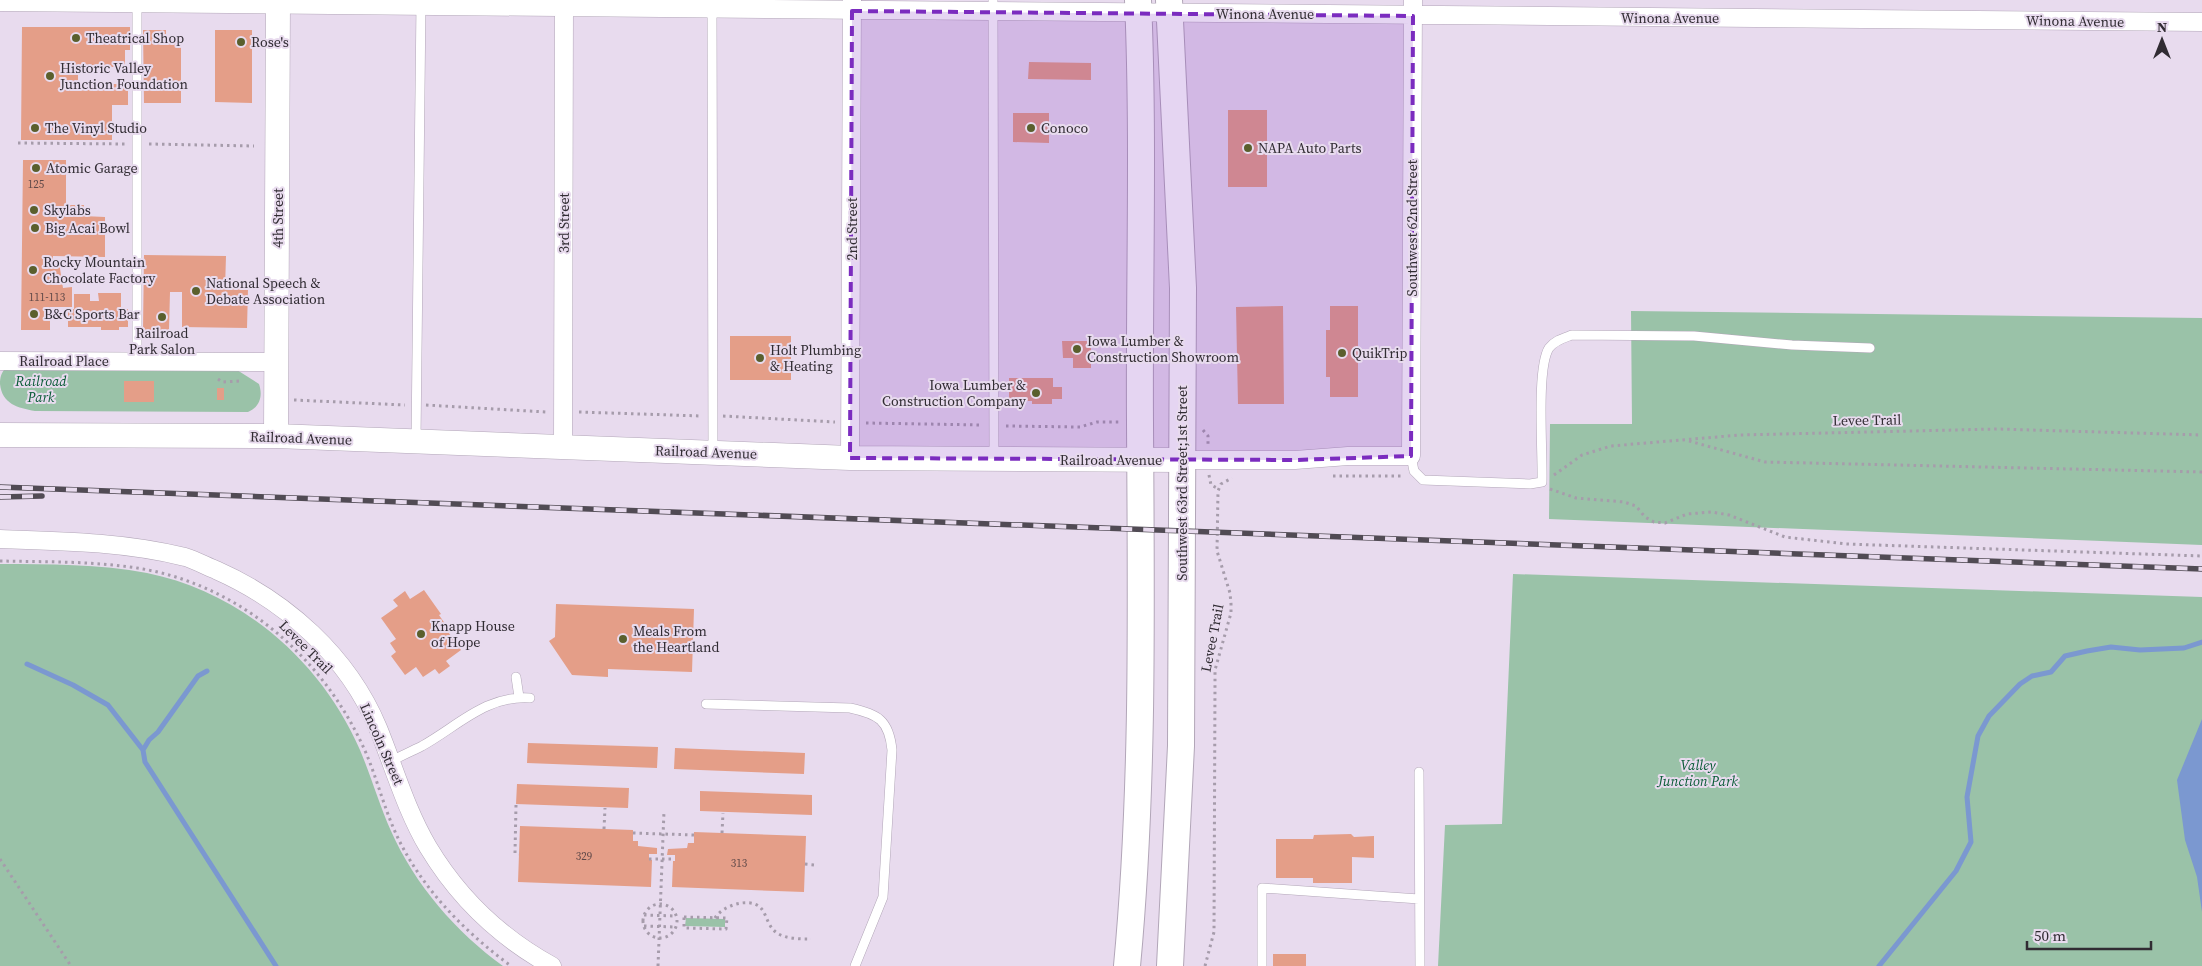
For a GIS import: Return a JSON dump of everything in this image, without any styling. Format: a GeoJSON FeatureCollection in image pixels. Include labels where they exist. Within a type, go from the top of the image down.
{"type":"FeatureCollection","features":[{"type":"Feature","properties":{"kind":"main road","name":"4th Street"},"geometry":{"type":"LineString","coordinates":[[276,436],[278,2]]}},
{"type":"Feature","properties":{"kind":"main road"},"geometry":{"type":"LineString","coordinates":[[1127,966],[1137,797],[1140,460],[1138,7]]}},
{"type":"Feature","properties":{"kind":"main road","name":"Southwest 63rd Street;1st Street"},"geometry":{"type":"LineString","coordinates":[[1169,7],[1183,288],[1181,746],[1170,966]]}},
{"type":"Feature","properties":{"kind":"main road","name":"Railroad Avenue"},"geometry":{"type":"LineString","coordinates":[[0,435],[276,436],[850,458],[1181,460]]}},
{"type":"Feature","properties":{"kind":"street","name":"Winona Avenue"},"geometry":{"type":"LineString","coordinates":[[0,2],[1413,8],[2202,22]]}},
{"type":"Feature","properties":{"kind":"street","name":"3rd Street"},"geometry":{"type":"LineString","coordinates":[[563,446],[564,4]]}},
{"type":"Feature","properties":{"kind":"street","name":"2nd Street"},"geometry":{"type":"LineString","coordinates":[[850,458],[852,346],[852,5]]}},
{"type":"Feature","properties":{"kind":"street","name":"Southwest 62nd Street"},"geometry":{"type":"LineString","coordinates":[[1411,456],[1413,8]]}},
{"type":"Feature","properties":{"kind":"street","name":"Railroad Place"},"geometry":{"type":"LineString","coordinates":[[0,361],[277,362]]}},
{"type":"Feature","properties":{"kind":"street","name":"Railroad Avenue"},"geometry":{"type":"LineString","coordinates":[[1181,460],[1295,460],[1355,455],[1411,456]]}},
{"type":"Feature","properties":{"kind":"street","name":"Lincoln Street"},"geometry":{"type":"LineString","coordinates":[[0,539],[143,548],[187,557],[228,575],[268,598],[306,628],[340,664],[373,719],[427,846],[461,893],[505,937],[552,966]]}},
{"type":"Feature","properties":{"kind":"lane"},"geometry":{"type":"LineString","coordinates":[[416,442],[420,3]]}},
{"type":"Feature","properties":{"kind":"lane"},"geometry":{"type":"LineString","coordinates":[[137,4],[137,361]]}},
{"type":"Feature","properties":{"kind":"lane"},"geometry":{"type":"LineString","coordinates":[[712,5],[713,452]]}},
{"type":"Feature","properties":{"kind":"lane"},"geometry":{"type":"LineString","coordinates":[[993,6],[994,459]]}},
{"type":"Feature","properties":{"kind":"lane"},"geometry":{"type":"LineString","coordinates":[[1411,456],[1414,471],[1418,477],[1434,481],[1530,484],[1542,482],[1541,406],[1545,361],[1549,349],[1558,340],[1572,335],[1721,337],[1792,345],[1870,348]]}},
{"type":"Feature","properties":{"kind":"lane"},"geometry":{"type":"LineString","coordinates":[[516,676],[519,697]]}},
{"type":"Feature","properties":{"kind":"lane"},"geometry":{"type":"LineString","coordinates":[[391,761],[423,745],[474,711],[490,704],[519,697],[530,698]]}},
{"type":"Feature","properties":{"kind":"lane"},"geometry":{"type":"LineString","coordinates":[[706,704],[850,708],[870,713],[884,722],[890,735],[892,750],[883,897],[855,966]]}},
{"type":"Feature","properties":{"kind":"lane"},"geometry":{"type":"LineString","coordinates":[[1419,772],[1420,966]]}},
{"type":"Feature","properties":{"kind":"lane"},"geometry":{"type":"LineString","coordinates":[[1262,966],[1262,888],[1419,898]]}},
{"type":"Feature","properties":{"kind":"path","name":"Levee Trail"},"geometry":{"type":"LineString","coordinates":[[1542,482],[1582,455],[1611,446],[1776,433],[1998,429],[2202,435]]}},
{"type":"Feature","properties":{"kind":"path"},"geometry":{"type":"LineString","coordinates":[[1686,440],[1765,462],[2202,472]]}},
{"type":"Feature","properties":{"kind":"path"},"geometry":{"type":"LineString","coordinates":[[1208,474],[1211,485],[1219,489],[1225,480],[1240,476]]}},
{"type":"Feature","properties":{"kind":"path"},"geometry":{"type":"LineString","coordinates":[[1328,476],[1418,477]]}},
{"type":"Feature","properties":{"kind":"path"},"geometry":{"type":"LineString","coordinates":[[1530,484],[1560,491],[1576,498],[1624,502],[1636,506],[1646,517],[1654,522],[1665,523],[1687,514],[1712,512],[1729,515],[1785,537],[1804,540],[1846,544],[2202,556]]}},
{"type":"Feature","properties":{"kind":"path","name":"Levee Trail"},"geometry":{"type":"LineString","coordinates":[[1205,966],[1214,932],[1215,670],[1231,613],[1230,592],[1217,551],[1219,489]]}},
{"type":"Feature","properties":{"kind":"path","name":"Levee Trail"},"geometry":{"type":"LineString","coordinates":[[0,560],[121,566],[167,575],[230,600],[274,630],[308,661],[337,699],[360,738],[397,837],[420,874],[461,925],[511,966]]}},
{"type":"Feature","properties":{"kind":"path"},"geometry":{"type":"LineString","coordinates":[[516,805],[515,853],[519,854]]}},
{"type":"Feature","properties":{"kind":"path"},"geometry":{"type":"LineString","coordinates":[[604,828],[605,808]]}},
{"type":"Feature","properties":{"kind":"path"},"geometry":{"type":"LineString","coordinates":[[658,966],[664,811]]}},
{"type":"Feature","properties":{"kind":"path"},"geometry":{"type":"LineString","coordinates":[[722,833],[723,813]]}},
{"type":"Feature","properties":{"kind":"path"},"geometry":{"type":"LineString","coordinates":[[633,833],[694,835]]}},
{"type":"Feature","properties":{"kind":"path"},"geometry":{"type":"LineString","coordinates":[[0,858],[72,966]]}},
{"type":"Feature","properties":{"kind":"path"},"geometry":{"type":"LineString","coordinates":[[649,859],[675,859]]}},
{"type":"Feature","properties":{"kind":"path"},"geometry":{"type":"LineString","coordinates":[[805,864],[815,865]]}},
{"type":"Feature","properties":{"kind":"path"},"geometry":{"type":"LineString","coordinates":[[660,904],[671,908],[676,916],[676,927],[671,934],[659,938],[649,935],[644,926],[644,915],[649,908],[660,904]]}},
{"type":"Feature","properties":{"kind":"path"},"geometry":{"type":"LineString","coordinates":[[715,918],[719,912],[731,905],[754,904],[761,909],[767,922],[778,933],[786,937],[811,939]]}},
{"type":"Feature","properties":{"kind":"path"},"geometry":{"type":"LineString","coordinates":[[644,915],[676,916]]}},
{"type":"Feature","properties":{"kind":"path"},"geometry":{"type":"LineString","coordinates":[[684,917],[727,918],[726,929],[684,928],[684,922],[684,917]]}},
{"type":"Feature","properties":{"kind":"path"},"geometry":{"type":"LineString","coordinates":[[677,922],[684,922]]}},
{"type":"Feature","properties":{"kind":"path"},"geometry":{"type":"LineString","coordinates":[[644,926],[676,927]]}},
{"type":"Feature","properties":{"kind":"highlighted area"},"geometry":{"type":"Polygon","coordinates":[[[852,11],[1413,16],[1411,456],[1295,460],[850,458],[852,11]]]}},
{"type":"Feature","properties":{"kind":"green space"},"geometry":{"type":"Polygon","coordinates":[[[1631,311],[2202,318],[2202,545],[1549,519],[1550,424],[1632,424],[1631,311]]]}},
{"type":"Feature","properties":{"kind":"green space","name":"Railroad Park"},"geometry":{"type":"Polygon","coordinates":[[[5,369],[237,370],[259,384],[261,393],[258,404],[248,412],[35,411],[7,401],[1,391],[0,382],[5,369]]]}},
{"type":"Feature","properties":{"kind":"green space"},"geometry":{"type":"Polygon","coordinates":[[[0,564],[92,566],[147,573],[182,582],[215,596],[246,614],[275,636],[301,660],[324,688],[344,718],[360,750],[391,831],[412,870],[453,923],[503,966],[0,966],[0,564]]]}},
{"type":"Feature","properties":{"kind":"green space","name":"Valley Junction Park"},"geometry":{"type":"Polygon","coordinates":[[[1513,574],[2202,597],[2202,966],[1438,966],[1445,825],[1502,824],[1513,574]]]}},
{"type":"Feature","properties":{"kind":"green space"},"geometry":{"type":"Polygon","coordinates":[[[686,918],[725,919],[725,927],[685,926],[686,918]]]}},
{"type":"Feature","properties":{"kind":"water"},"geometry":{"type":"Polygon","coordinates":[[[2202,719],[2202,912],[2197,877],[2185,840],[2177,780],[2202,719]]]}},
{"type":"Feature","properties":{"kind":"building"},"geometry":{"type":"Polygon","coordinates":[[[22,27],[130,27],[130,50],[125,50],[125,67],[78,67],[78,84],[128,84],[128,105],[112,105],[112,140],[21,140],[22,27]]]}},
{"type":"Feature","properties":{"kind":"building"},"geometry":{"type":"Polygon","coordinates":[[[143,30],[166,30],[166,43],[181,43],[181,103],[144,103],[143,30]]]}},
{"type":"Feature","properties":{"kind":"building"},"geometry":{"type":"Polygon","coordinates":[[[215,30],[252,30],[252,103],[215,102],[215,30]]]}},
{"type":"Feature","properties":{"kind":"building","name":"Conoco"},"geometry":{"type":"Polygon","coordinates":[[[1029,62],[1091,63],[1091,80],[1028,79],[1029,62]]]}},
{"type":"Feature","properties":{"kind":"building","name":"NAPA Auto Parts"},"geometry":{"type":"Polygon","coordinates":[[[1228,110],[1267,110],[1267,187],[1228,187],[1228,110]]]}},
{"type":"Feature","properties":{"kind":"building","name":"Conoco"},"geometry":{"type":"Polygon","coordinates":[[[1013,113],[1049,113],[1049,143],[1013,142],[1013,113]]]}},
{"type":"Feature","properties":{"kind":"building"},"geometry":{"type":"Polygon","coordinates":[[[23,160],[66,160],[66,205],[84,205],[83,216],[105,217],[105,257],[53,256],[53,263],[59,262],[63,288],[72,287],[72,307],[50,307],[50,330],[21,330],[23,160]]]}},
{"type":"Feature","properties":{"kind":"building","name":"National Speech & Debate Association"},"geometry":{"type":"Polygon","coordinates":[[[144,255],[226,256],[225,289],[248,289],[247,328],[182,327],[182,292],[170,292],[169,330],[143,330],[144,255]]]}},
{"type":"Feature","properties":{"kind":"building"},"geometry":{"type":"Polygon","coordinates":[[[98,293],[121,293],[121,309],[128,309],[128,327],[119,327],[119,330],[101,330],[101,327],[68,327],[68,309],[74,309],[74,294],[90,294],[90,301],[99,301],[98,293]]]}},
{"type":"Feature","properties":{"kind":"building"},"geometry":{"type":"Polygon","coordinates":[[[1283,306],[1284,404],[1238,404],[1236,307],[1283,306]]]}},
{"type":"Feature","properties":{"kind":"building","name":"QuikTrip"},"geometry":{"type":"Polygon","coordinates":[[[1330,306],[1358,306],[1358,397],[1330,397],[1330,377],[1326,377],[1326,330],[1330,330],[1330,306]]]}},
{"type":"Feature","properties":{"kind":"building","name":"Holt Plumbing & Heating"},"geometry":{"type":"Polygon","coordinates":[[[730,336],[791,336],[791,380],[730,380],[730,336]]]}},
{"type":"Feature","properties":{"kind":"building","name":"Iowa Lumber & Construction Showroom"},"geometry":{"type":"Polygon","coordinates":[[[1062,341],[1091,341],[1091,368],[1073,368],[1073,358],[1063,358],[1062,341]]]}},
{"type":"Feature","properties":{"kind":"building","name":"Iowa Lumber & Construction Company"},"geometry":{"type":"Polygon","coordinates":[[[1009,378],[1053,378],[1053,387],[1062,387],[1062,399],[1052,399],[1052,404],[1032,404],[1032,401],[1009,401],[1009,378]]]}},
{"type":"Feature","properties":{"kind":"building"},"geometry":{"type":"Polygon","coordinates":[[[124,381],[154,381],[154,402],[124,402],[124,381]]]}},
{"type":"Feature","properties":{"kind":"building"},"geometry":{"type":"Polygon","coordinates":[[[217,388],[224,388],[224,400],[217,400],[217,388]]]}},
{"type":"Feature","properties":{"kind":"building","name":"Knapp House of Hope"},"geometry":{"type":"Polygon","coordinates":[[[424,590],[441,614],[439,615],[448,628],[446,629],[461,650],[446,661],[450,666],[439,674],[435,669],[423,677],[416,667],[405,675],[391,656],[396,652],[390,643],[396,639],[381,618],[398,606],[393,600],[405,591],[410,599],[424,590]]]}},
{"type":"Feature","properties":{"kind":"building","name":"Meals From the Heartland"},"geometry":{"type":"Polygon","coordinates":[[[556,604],[694,609],[692,672],[608,669],[608,677],[572,675],[549,641],[555,637],[556,604]]]}},
{"type":"Feature","properties":{"kind":"building"},"geometry":{"type":"Polygon","coordinates":[[[528,743],[658,747],[657,768],[527,763],[528,743]]]}},
{"type":"Feature","properties":{"kind":"building"},"geometry":{"type":"Polygon","coordinates":[[[675,748],[805,753],[804,774],[674,769],[675,748]]]}},
{"type":"Feature","properties":{"kind":"building"},"geometry":{"type":"Polygon","coordinates":[[[517,784],[629,788],[628,808],[516,804],[517,784]]]}},
{"type":"Feature","properties":{"kind":"building"},"geometry":{"type":"Polygon","coordinates":[[[700,791],[812,795],[812,815],[700,811],[700,791]]]}},
{"type":"Feature","properties":{"kind":"building"},"geometry":{"type":"Polygon","coordinates":[[[520,826],[633,830],[633,841],[638,841],[638,846],[657,848],[657,854],[649,854],[649,860],[652,860],[651,887],[518,882],[520,826]]]}},
{"type":"Feature","properties":{"kind":"building"},"geometry":{"type":"Polygon","coordinates":[[[694,832],[806,836],[804,892],[672,887],[675,855],[667,855],[668,849],[687,848],[688,843],[694,843],[694,832]]]}},
{"type":"Feature","properties":{"kind":"building"},"geometry":{"type":"Polygon","coordinates":[[[1351,834],[1354,837],[1374,836],[1374,858],[1352,857],[1352,883],[1313,883],[1313,878],[1276,878],[1276,839],[1313,839],[1314,835],[1351,834]]]}},
{"type":"Feature","properties":{"kind":"building"},"geometry":{"type":"Polygon","coordinates":[[[1273,954],[1306,954],[1306,966],[1273,966],[1273,954]]]}},
{"type":"Feature","properties":{"kind":"waterway"},"geometry":{"type":"LineString","coordinates":[[1879,966],[1956,871],[1971,842],[1967,797],[1978,736],[1989,716],[2020,684],[2032,676],[2051,672],[2065,656],[2111,647],[2140,650],[2184,648],[2202,642]]}},
{"type":"Feature","properties":{"kind":"waterway"},"geometry":{"type":"LineString","coordinates":[[27,664],[73,685],[108,705],[143,750]]}},
{"type":"Feature","properties":{"kind":"waterway"},"geometry":{"type":"LineString","coordinates":[[207,671],[198,676],[158,732],[149,740],[143,750],[145,762],[276,966]]}},
{"type":"Feature","properties":{"kind":"railway"},"geometry":{"type":"LineString","coordinates":[[0,487],[2202,569]]}},
{"type":"Feature","properties":{"kind":"railway"},"geometry":{"type":"LineString","coordinates":[[0,497],[42,496]]}},
{"type":"Feature","properties":{"kind":"place","name":"Theatrical Shop"},"geometry":{"type":"Point","coordinates":[76,38]}},
{"type":"Feature","properties":{"kind":"place","name":"Rose's"},"geometry":{"type":"Point","coordinates":[241,42]}},
{"type":"Feature","properties":{"kind":"place","name":"Historic Valley Junction Foundation"},"geometry":{"type":"Point","coordinates":[50,76]}},
{"type":"Feature","properties":{"kind":"place","name":"The Vinyl Studio"},"geometry":{"type":"Point","coordinates":[35,128]}},
{"type":"Feature","properties":{"kind":"place","name":"Conoco"},"geometry":{"type":"Point","coordinates":[1031,128]}},
{"type":"Feature","properties":{"kind":"place","name":"NAPA Auto Parts"},"geometry":{"type":"Point","coordinates":[1248,148]}},
{"type":"Feature","properties":{"kind":"place","name":"Atomic Garage"},"geometry":{"type":"Point","coordinates":[36,168]}},
{"type":"Feature","properties":{"kind":"place","name":"Skylabs"},"geometry":{"type":"Point","coordinates":[34,210]}},
{"type":"Feature","properties":{"kind":"place","name":"Big Acai Bowl"},"geometry":{"type":"Point","coordinates":[35,228]}},
{"type":"Feature","properties":{"kind":"place","name":"Rocky Mountain Chocolate Factory"},"geometry":{"type":"Point","coordinates":[33,270]}},
{"type":"Feature","properties":{"kind":"place","name":"National Speech & Debate Association"},"geometry":{"type":"Point","coordinates":[196,291]}},
{"type":"Feature","properties":{"kind":"place","name":"B&C Sports Bar"},"geometry":{"type":"Point","coordinates":[34,314]}},
{"type":"Feature","properties":{"kind":"place","name":"Railroad Park Salon"},"geometry":{"type":"Point","coordinates":[162,317]}},
{"type":"Feature","properties":{"kind":"place","name":"Iowa Lumber & Construction Showroom"},"geometry":{"type":"Point","coordinates":[1077,349]}},
{"type":"Feature","properties":{"kind":"place","name":"QuikTrip"},"geometry":{"type":"Point","coordinates":[1342,353]}},
{"type":"Feature","properties":{"kind":"place","name":"Holt Plumbing & Heating"},"geometry":{"type":"Point","coordinates":[760,358]}},
{"type":"Feature","properties":{"kind":"place","name":"Iowa Lumber & Construction Company"},"geometry":{"type":"Point","coordinates":[1036,393]}},
{"type":"Feature","properties":{"kind":"place","name":"Knapp House of Hope"},"geometry":{"type":"Point","coordinates":[421,634]}},
{"type":"Feature","properties":{"kind":"place","name":"Meals From the Heartland"},"geometry":{"type":"Point","coordinates":[623,639]}}]}
